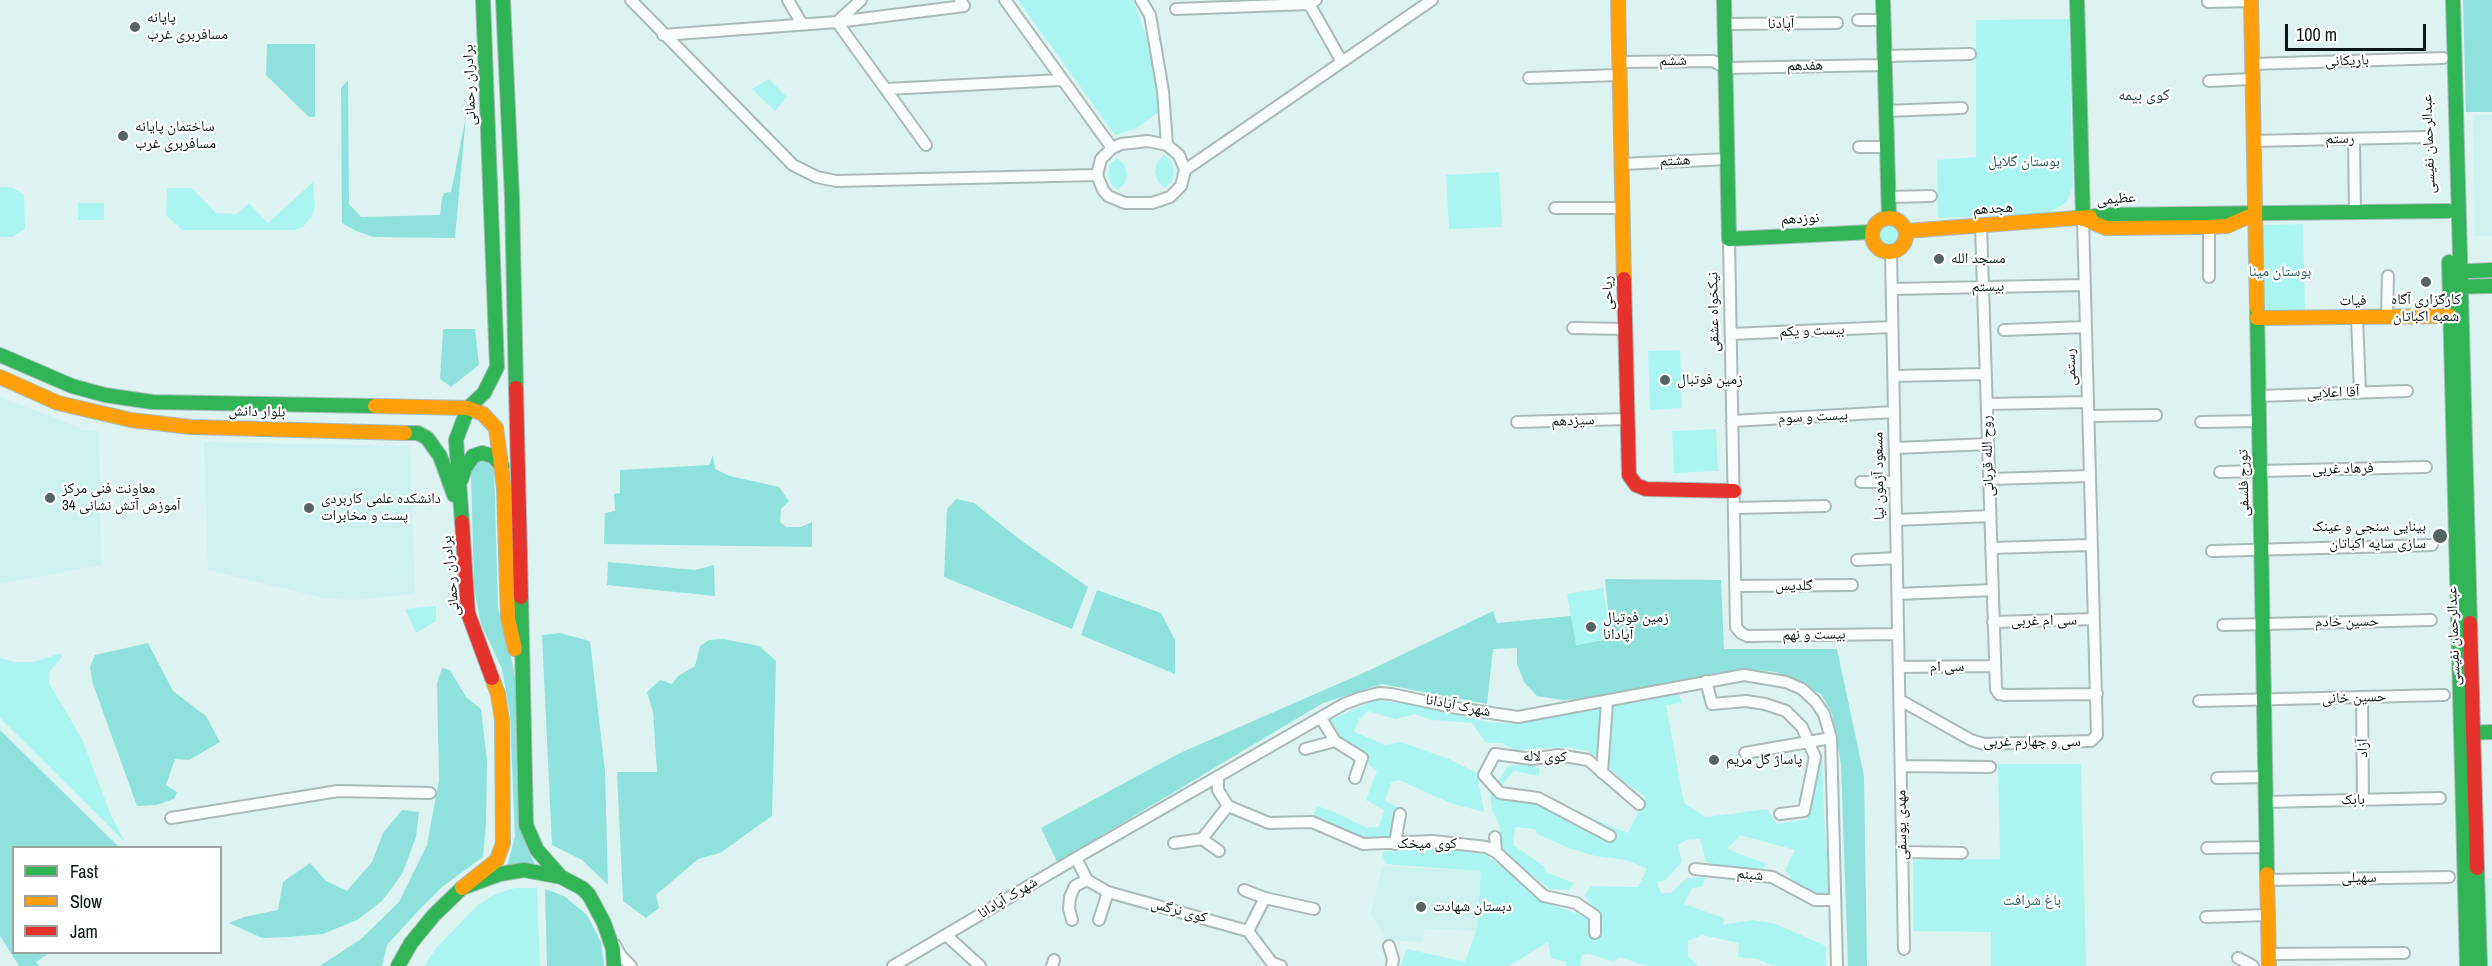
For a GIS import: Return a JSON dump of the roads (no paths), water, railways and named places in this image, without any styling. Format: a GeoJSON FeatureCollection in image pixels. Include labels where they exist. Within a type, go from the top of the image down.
{"type":"FeatureCollection","features":[{"type":"Feature","properties":{"kind":"main road","name":"برادران رحمانی"},"geometry":{"type":"LineString","coordinates":[[398,966],[411,943],[434,915],[462,888],[497,860],[503,843],[502,720],[498,694],[468,613],[456,440],[459,425],[468,408],[484,393],[497,367],[483,0]]}},
{"type":"Feature","properties":{"kind":"main road"},"geometry":{"type":"LineString","coordinates":[[503,0],[512,197],[522,682],[529,836],[537,850],[561,876],[582,888],[589,895],[604,923],[613,949],[614,966]]}},
{"type":"Feature","properties":{"kind":"main road","name":"ریاحی"},"geometry":{"type":"LineString","coordinates":[[1618,0],[1629,475],[1636,485],[1647,489],[1734,491]]}},
{"type":"Feature","properties":{"kind":"main road","name":"نیکخواه عشقی"},"geometry":{"type":"LineString","coordinates":[[1724,0],[1729,239]]}},
{"type":"Feature","properties":{"kind":"main road"},"geometry":{"type":"LineString","coordinates":[[1883,0],[1888,218]]}},
{"type":"Feature","properties":{"kind":"main road","name":"رستمی"},"geometry":{"type":"LineString","coordinates":[[2077,0],[2083,219]]}},
{"type":"Feature","properties":{"kind":"main road","name":"عبدالرحمان نفیسی"},"geometry":{"type":"LineString","coordinates":[[2442,0],[2448,211],[2454,251]]}},
{"type":"Feature","properties":{"kind":"main road","name":"عبدالرحمان نفیسی"},"geometry":{"type":"LineString","coordinates":[[2452,0],[2454,309],[2467,733],[2480,966]]}},
{"type":"Feature","properties":{"kind":"main road","name":"تورج فلسفی"},"geometry":{"type":"LineString","coordinates":[[2251,1],[2269,960]]}},
{"type":"Feature","properties":{"kind":"main road","name":"عظیمی"},"geometry":{"type":"LineString","coordinates":[[2083,219],[2102,215],[2448,211]]}},
{"type":"Feature","properties":{"kind":"main road","name":"عظیمی"},"geometry":{"type":"LineString","coordinates":[[2083,219],[2106,228],[2227,226],[2255,214]]}},
{"type":"Feature","properties":{"kind":"main road"},"geometry":{"type":"LineString","coordinates":[[1888,218],[1900,221],[1906,231],[1904,242],[1896,250],[1891,251],[1877,246],[1872,232],[1878,222],[1888,218]]}},
{"type":"Feature","properties":{"kind":"main road","name":"هجدهم"},"geometry":{"type":"LineString","coordinates":[[1906,231],[2083,219]]}},
{"type":"Feature","properties":{"kind":"main road","name":"نوزدهم"},"geometry":{"type":"LineString","coordinates":[[1729,239],[1872,232]]}},
{"type":"Feature","properties":{"kind":"main road"},"geometry":{"type":"LineString","coordinates":[[2455,272],[2492,270]]}},
{"type":"Feature","properties":{"kind":"main road"},"geometry":{"type":"LineString","coordinates":[[2455,287],[2492,286]]}},
{"type":"Feature","properties":{"kind":"main road","name":"فیات"},"geometry":{"type":"LineString","coordinates":[[2257,318],[2387,317],[2454,309]]}},
{"type":"Feature","properties":{"kind":"main road","name":"بلوار دانش"},"geometry":{"type":"LineString","coordinates":[[0,355],[72,386],[105,395],[152,402],[468,408]]}},
{"type":"Feature","properties":{"kind":"main road","name":"بلوار دانش"},"geometry":{"type":"LineString","coordinates":[[0,377],[58,403],[131,420],[191,427],[418,433],[427,438],[440,456],[462,524]]}},
{"type":"Feature","properties":{"kind":"main road"},"geometry":{"type":"LineString","coordinates":[[468,408],[483,414],[496,428],[502,466],[508,618],[522,682]]}},
{"type":"Feature","properties":{"kind":"main road"},"geometry":{"type":"LineString","coordinates":[[460,483],[472,456],[482,453],[493,456],[502,466]]}},
{"type":"Feature","properties":{"kind":"main road"},"geometry":{"type":"LineString","coordinates":[[2467,733],[2492,732]]}},
{"type":"Feature","properties":{"kind":"main road","name":"عبدالرحمان نفیسی"},"geometry":{"type":"LineString","coordinates":[[2467,733],[2467,966]]}},
{"type":"Feature","properties":{"kind":"main road"},"geometry":{"type":"LineString","coordinates":[[462,888],[512,872],[537,871],[561,876]]}},
{"type":"Feature","properties":{"kind":"street"},"geometry":{"type":"LineString","coordinates":[[631,0],[793,165],[818,177],[836,181],[1097,175]]}},
{"type":"Feature","properties":{"kind":"street"},"geometry":{"type":"LineString","coordinates":[[788,0],[802,24]]}},
{"type":"Feature","properties":{"kind":"street"},"geometry":{"type":"LineString","coordinates":[[837,22],[861,0]]}},
{"type":"Feature","properties":{"kind":"street"},"geometry":{"type":"LineString","coordinates":[[663,35],[837,22],[964,6],[960,0]]}},
{"type":"Feature","properties":{"kind":"street"},"geometry":{"type":"LineString","coordinates":[[1005,0],[1112,148]]}},
{"type":"Feature","properties":{"kind":"street"},"geometry":{"type":"LineString","coordinates":[[1141,0],[1150,15],[1163,91],[1167,145]]}},
{"type":"Feature","properties":{"kind":"street"},"geometry":{"type":"LineString","coordinates":[[1185,170],[1432,0]]}},
{"type":"Feature","properties":{"kind":"street"},"geometry":{"type":"LineString","coordinates":[[1176,9],[1311,1],[1342,62]]}},
{"type":"Feature","properties":{"kind":"street"},"geometry":{"type":"LineString","coordinates":[[2208,2],[2251,1]]}},
{"type":"Feature","properties":{"kind":"street"},"geometry":{"type":"LineString","coordinates":[[1858,20],[1883,20]]}},
{"type":"Feature","properties":{"kind":"street"},"geometry":{"type":"LineString","coordinates":[[837,22],[926,145]]}},
{"type":"Feature","properties":{"kind":"street","name":"آپادنا"},"geometry":{"type":"LineString","coordinates":[[1725,24],[1837,23]]}},
{"type":"Feature","properties":{"kind":"street","name":"هفدهم"},"geometry":{"type":"LineString","coordinates":[[1726,68],[1970,54]]}},
{"type":"Feature","properties":{"kind":"street","name":"باریکانی"},"geometry":{"type":"LineString","coordinates":[[2252,64],[2443,58]]}},
{"type":"Feature","properties":{"kind":"street","name":"ششم"},"geometry":{"type":"LineString","coordinates":[[1529,78],[1713,61],[1726,68]]}},
{"type":"Feature","properties":{"kind":"street"},"geometry":{"type":"LineString","coordinates":[[2210,81],[2252,79]]}},
{"type":"Feature","properties":{"kind":"street"},"geometry":{"type":"LineString","coordinates":[[886,89],[1061,80]]}},
{"type":"Feature","properties":{"kind":"street"},"geometry":{"type":"LineString","coordinates":[[1886,111],[1962,108]]}},
{"type":"Feature","properties":{"kind":"street","name":"رستم"},"geometry":{"type":"LineString","coordinates":[[2253,141],[2428,137]]}},
{"type":"Feature","properties":{"kind":"street"},"geometry":{"type":"LineString","coordinates":[[2354,139],[2355,212]]}},
{"type":"Feature","properties":{"kind":"street"},"geometry":{"type":"LineString","coordinates":[[1139,141],[1167,145],[1179,155],[1185,170],[1181,186],[1176,192],[1161,201],[1143,204],[1125,203],[1108,196],[1103,190],[1097,175],[1101,159],[1112,148],[1139,141]]}},
{"type":"Feature","properties":{"kind":"street"},"geometry":{"type":"LineString","coordinates":[[1859,147],[1887,147]]}},
{"type":"Feature","properties":{"kind":"street","name":"هشتم"},"geometry":{"type":"LineString","coordinates":[[1622,164],[1728,159]]}},
{"type":"Feature","properties":{"kind":"street"},"geometry":{"type":"LineString","coordinates":[[1888,197],[1931,196]]}},
{"type":"Feature","properties":{"kind":"street"},"geometry":{"type":"LineString","coordinates":[[1555,208],[1623,208]]}},
{"type":"Feature","properties":{"kind":"street","name":"رستمی"},"geometry":{"type":"LineString","coordinates":[[2083,219],[2098,733]]}},
{"type":"Feature","properties":{"kind":"street","name":"روح الله قربانی"},"geometry":{"type":"LineString","coordinates":[[1981,226],[1995,687],[2002,695],[2097,694]]}},
{"type":"Feature","properties":{"kind":"street"},"geometry":{"type":"LineString","coordinates":[[2209,277],[2210,226]]}},
{"type":"Feature","properties":{"kind":"street","name":"نیکخواه عشقی"},"geometry":{"type":"LineString","coordinates":[[1729,239],[1736,624]]}},
{"type":"Feature","properties":{"kind":"street","name":"مسعود آزمون نیا"},"geometry":{"type":"LineString","coordinates":[[1891,251],[1900,700]]}},
{"type":"Feature","properties":{"kind":"street"},"geometry":{"type":"LineString","coordinates":[[2387,317],[2388,276]]}},
{"type":"Feature","properties":{"kind":"street","name":"بیستم"},"geometry":{"type":"LineString","coordinates":[[1892,289],[2085,285]]}},
{"type":"Feature","properties":{"kind":"street"},"geometry":{"type":"LineString","coordinates":[[2357,317],[2360,392]]}},
{"type":"Feature","properties":{"kind":"street","name":"بیست و یکم"},"geometry":{"type":"LineString","coordinates":[[1731,334],[1893,327]]}},
{"type":"Feature","properties":{"kind":"street"},"geometry":{"type":"LineString","coordinates":[[2004,330],[2086,327]]}},
{"type":"Feature","properties":{"kind":"street"},"geometry":{"type":"LineString","coordinates":[[1573,328],[1625,329]]}},
{"type":"Feature","properties":{"kind":"street"},"geometry":{"type":"LineString","coordinates":[[1893,376],[1986,374]]}},
{"type":"Feature","properties":{"kind":"street","name":"آقا اعلایی"},"geometry":{"type":"LineString","coordinates":[[2258,396],[2407,391]]}},
{"type":"Feature","properties":{"kind":"street"},"geometry":{"type":"LineString","coordinates":[[1987,404],[2088,402]]}},
{"type":"Feature","properties":{"kind":"street","name":"بیست و سوم"},"geometry":{"type":"LineString","coordinates":[[1732,421],[1894,412]]}},
{"type":"Feature","properties":{"kind":"street"},"geometry":{"type":"LineString","coordinates":[[2089,416],[2156,415]]}},
{"type":"Feature","properties":{"kind":"street","name":"سیزدهم"},"geometry":{"type":"LineString","coordinates":[[1517,422],[1628,419]]}},
{"type":"Feature","properties":{"kind":"street"},"geometry":{"type":"LineString","coordinates":[[2201,422],[2259,421]]}},
{"type":"Feature","properties":{"kind":"street"},"geometry":{"type":"LineString","coordinates":[[1895,448],[1988,444]]}},
{"type":"Feature","properties":{"kind":"street","name":"فرهاد غربی"},"geometry":{"type":"LineString","coordinates":[[2220,472],[2426,467]]}},
{"type":"Feature","properties":{"kind":"street"},"geometry":{"type":"LineString","coordinates":[[1989,478],[2090,476]]}},
{"type":"Feature","properties":{"kind":"street"},"geometry":{"type":"LineString","coordinates":[[1861,482],[1895,482]]}},
{"type":"Feature","properties":{"kind":"street"},"geometry":{"type":"LineString","coordinates":[[1734,508],[1825,506]]}},
{"type":"Feature","properties":{"kind":"street"},"geometry":{"type":"LineString","coordinates":[[1896,520],[1990,516]]}},
{"type":"Feature","properties":{"kind":"street"},"geometry":{"type":"LineString","coordinates":[[1991,548],[2092,545]]}},
{"type":"Feature","properties":{"kind":"street"},"geometry":{"type":"LineString","coordinates":[[2212,551],[2432,545]]}},
{"type":"Feature","properties":{"kind":"street"},"geometry":{"type":"LineString","coordinates":[[1857,560],[1897,558]]}},
{"type":"Feature","properties":{"kind":"street","name":"گلدیس"},"geometry":{"type":"LineString","coordinates":[[1735,586],[1852,585]]}},
{"type":"Feature","properties":{"kind":"street"},"geometry":{"type":"LineString","coordinates":[[1898,594],[1993,590]]}},
{"type":"Feature","properties":{"kind":"street","name":"سی ام غربی"},"geometry":{"type":"LineString","coordinates":[[1994,622],[2094,619]]}},
{"type":"Feature","properties":{"kind":"street","name":"حسین خادم"},"geometry":{"type":"LineString","coordinates":[[2223,625],[2431,620]]}},
{"type":"Feature","properties":{"kind":"street","name":"بیست و نهم"},"geometry":{"type":"LineString","coordinates":[[1736,624],[1739,631],[1747,636],[1898,634]]}},
{"type":"Feature","properties":{"kind":"street","name":"سی ام"},"geometry":{"type":"LineString","coordinates":[[1899,667],[1995,666]]}},
{"type":"Feature","properties":{"kind":"street","name":"شهرک آپادانا"},"geometry":{"type":"LineString","coordinates":[[893,966],[1344,704],[1379,693],[1518,717],[1744,675],[1786,682],[1802,689],[1815,701],[1824,714],[1831,738],[1837,966]]}},
{"type":"Feature","properties":{"kind":"street"},"geometry":{"type":"LineString","coordinates":[[1706,681],[1712,704],[1746,701],[1786,711],[1802,727],[1815,757],[1804,811],[1780,814]]}},
{"type":"Feature","properties":{"kind":"street","name":"حسین خانی"},"geometry":{"type":"LineString","coordinates":[[2199,701],[2444,695]]}},
{"type":"Feature","properties":{"kind":"street","name":"آزاد"},"geometry":{"type":"LineString","coordinates":[[2362,697],[2363,800]]}},
{"type":"Feature","properties":{"kind":"street","name":"سی و چهارم غربی"},"geometry":{"type":"LineString","coordinates":[[1900,700],[1971,740],[1984,744],[2091,741],[2098,733]]}},
{"type":"Feature","properties":{"kind":"street","name":"مهدی یوسفی"},"geometry":{"type":"LineString","coordinates":[[1900,700],[1904,949]]}},
{"type":"Feature","properties":{"kind":"street"},"geometry":{"type":"LineString","coordinates":[[1602,773],[1607,702]]}},
{"type":"Feature","properties":{"kind":"street"},"geometry":{"type":"LineString","coordinates":[[1320,717],[1335,741],[1362,758],[1355,778]]}},
{"type":"Feature","properties":{"kind":"street"},"geometry":{"type":"LineString","coordinates":[[1745,753],[1831,738]]}},
{"type":"Feature","properties":{"kind":"street"},"geometry":{"type":"LineString","coordinates":[[1305,748],[1335,741]]}},
{"type":"Feature","properties":{"kind":"street","name":"کوی لاله"},"geometry":{"type":"LineString","coordinates":[[1610,836],[1538,798],[1500,793],[1484,775],[1496,754],[1532,759],[1558,755],[1588,760],[1639,804]]}},
{"type":"Feature","properties":{"kind":"street"},"geometry":{"type":"LineString","coordinates":[[1901,766],[1990,767]]}},
{"type":"Feature","properties":{"kind":"street"},"geometry":{"type":"LineString","coordinates":[[1202,839],[1220,813],[1228,806],[1218,790],[1218,777]]}},
{"type":"Feature","properties":{"kind":"street"},"geometry":{"type":"LineString","coordinates":[[2217,778],[2266,777]]}},
{"type":"Feature","properties":{"kind":"street"},"geometry":{"type":"LineString","coordinates":[[171,818],[338,791],[430,793]]}},
{"type":"Feature","properties":{"kind":"street","name":"بابک"},"geometry":{"type":"LineString","coordinates":[[2266,802],[2440,798]]}},
{"type":"Feature","properties":{"kind":"street","name":"کوی میخک"},"geometry":{"type":"LineString","coordinates":[[1228,806],[1269,823],[1312,822],[1363,844],[1433,842],[1486,847],[1496,852],[1544,896],[1576,903],[1595,916],[1595,933]]}},
{"type":"Feature","properties":{"kind":"street"},"geometry":{"type":"LineString","coordinates":[[1395,844],[1400,814]]}},
{"type":"Feature","properties":{"kind":"street"},"geometry":{"type":"LineString","coordinates":[[1495,837],[1496,852]]}},
{"type":"Feature","properties":{"kind":"street"},"geometry":{"type":"LineString","coordinates":[[1174,843],[1202,839],[1219,851]]}},
{"type":"Feature","properties":{"kind":"street"},"geometry":{"type":"LineString","coordinates":[[2207,848],[2267,847]]}},
{"type":"Feature","properties":{"kind":"street"},"geometry":{"type":"LineString","coordinates":[[1903,852],[1962,853]]}},
{"type":"Feature","properties":{"kind":"street"},"geometry":{"type":"LineString","coordinates":[[1072,920],[1069,909],[1070,897],[1075,886],[1087,880],[1076,858]]}},
{"type":"Feature","properties":{"kind":"street","name":"شبنم"},"geometry":{"type":"LineString","coordinates":[[1695,870],[1772,877],[1815,900],[1835,900]]}},
{"type":"Feature","properties":{"kind":"street","name":"سهیلی"},"geometry":{"type":"LineString","coordinates":[[2268,880],[2449,877]]}},
{"type":"Feature","properties":{"kind":"street","name":"کوی نرگس"},"geometry":{"type":"LineString","coordinates":[[1087,880],[1108,892],[1248,931]]}},
{"type":"Feature","properties":{"kind":"street"},"geometry":{"type":"LineString","coordinates":[[1244,890],[1265,898],[1314,909]]}},
{"type":"Feature","properties":{"kind":"street"},"geometry":{"type":"LineString","coordinates":[[1100,920],[1108,892]]}},
{"type":"Feature","properties":{"kind":"street"},"geometry":{"type":"LineString","coordinates":[[1265,898],[1248,931],[1272,963],[1281,966]]}},
{"type":"Feature","properties":{"kind":"street"},"geometry":{"type":"LineString","coordinates":[[2206,917],[2269,915]]}},
{"type":"Feature","properties":{"kind":"street"},"geometry":{"type":"LineString","coordinates":[[604,923],[621,956],[631,966]]}},
{"type":"Feature","properties":{"kind":"street"},"geometry":{"type":"LineString","coordinates":[[946,935],[977,965]]}},
{"type":"Feature","properties":{"kind":"street"},"geometry":{"type":"LineString","coordinates":[[1389,946],[1393,959],[1392,966]]}},
{"type":"Feature","properties":{"kind":"street"},"geometry":{"type":"LineString","coordinates":[[2269,960],[2404,953]]}},
{"type":"Feature","properties":{"kind":"street"},"geometry":{"type":"LineString","coordinates":[[2238,958],[2253,966]]}},
{"type":"Feature","properties":{"kind":"place","name":"پایانه مسافربری غرب"},"geometry":{"type":"Point","coordinates":[135,27]}},
{"type":"Feature","properties":{"kind":"place","name":"ساختمان پایانه مسافربری غرب"},"geometry":{"type":"Point","coordinates":[123,136]}},
{"type":"Feature","properties":{"kind":"place","name":"مسجد الله"},"geometry":{"type":"Point","coordinates":[1939,259]}},
{"type":"Feature","properties":{"kind":"place","name":"کارگزاری آگاه شعبه اکباتان"},"geometry":{"type":"Point","coordinates":[2426,282]}},
{"type":"Feature","properties":{"kind":"place","name":"زمین فوتبال"},"geometry":{"type":"Point","coordinates":[1665,380]}},
{"type":"Feature","properties":{"kind":"place","name":"معاونت فنی مرکز آموزش آتش نشانی 34"},"geometry":{"type":"Point","coordinates":[50,498]}},
{"type":"Feature","properties":{"kind":"place","name":"دانشکده علمی کاربردی پست و مخابرات"},"geometry":{"type":"Point","coordinates":[309,508]}},
{"type":"Feature","properties":{"kind":"place","name":"بینایی سنجی و عینک سازی سایه اکباتان"},"geometry":{"type":"Point","coordinates":[2440,536]}},
{"type":"Feature","properties":{"kind":"place","name":"زمین فوتبال آپادانا"},"geometry":{"type":"Point","coordinates":[1591,627]}},
{"type":"Feature","properties":{"kind":"place","name":"پاساژ گل مریم"},"geometry":{"type":"Point","coordinates":[1714,760]}},
{"type":"Feature","properties":{"kind":"place","name":"دبستان شهادت"},"geometry":{"type":"Point","coordinates":[1421,907]}},
{"type":"Feature","properties":{"kind":"district","name":"کوی بیمه"},"geometry":{"type":"Point","coordinates":[2144,96]}},
{"type":"Feature","properties":{"kind":"park label","name":"بوستان گلایل"},"geometry":{"type":"Point","coordinates":[2024,162]}},
{"type":"Feature","properties":{"kind":"park label","name":"بوستان مینا"},"geometry":{"type":"Point","coordinates":[2280,272]}},
{"type":"Feature","properties":{"kind":"park label","name":"باغ شرافت"},"geometry":{"type":"Point","coordinates":[2032,901]}}]}
